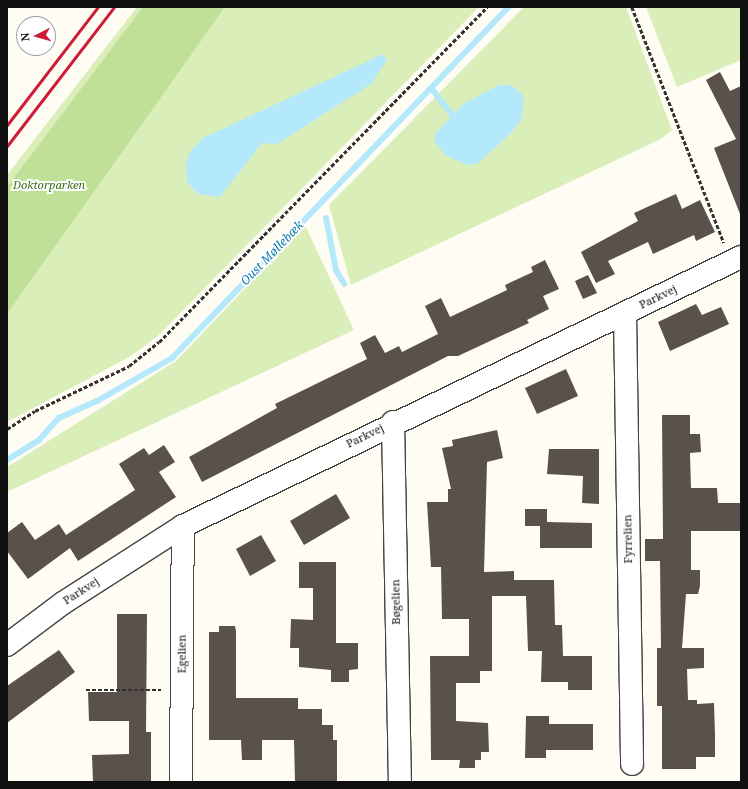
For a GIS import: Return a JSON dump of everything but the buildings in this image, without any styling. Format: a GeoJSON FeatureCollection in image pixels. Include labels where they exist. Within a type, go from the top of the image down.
{"type":"FeatureCollection","features":[{"type":"Feature","properties":{"kind":"street","name":"Parkvej"},"geometry":{"type":"LineString","coordinates":[[7,645],[63,603],[183,526],[393,422],[736,260]]}},
{"type":"Feature","properties":{"kind":"street","name":"Fyrrelien"},"geometry":{"type":"LineString","coordinates":[[624,314],[632,764]]}},
{"type":"Feature","properties":{"kind":"street","name":"Bøgelien"},"geometry":{"type":"LineString","coordinates":[[393,422],[400,782]]}},
{"type":"Feature","properties":{"kind":"street","name":"Egelien"},"geometry":{"type":"LineString","coordinates":[[181,782],[183,526]]}},
{"type":"Feature","properties":{"kind":"path"},"geometry":{"type":"LineString","coordinates":[[7,429],[35,411],[129,366],[159,342],[487,7]]}},
{"type":"Feature","properties":{"kind":"path"},"geometry":{"type":"LineString","coordinates":[[632,7],[736,260]]}},
{"type":"Feature","properties":{"kind":"path"},"geometry":{"type":"LineString","coordinates":[[86,690],[182,690]]}},
{"type":"Feature","properties":{"kind":"green space"},"geometry":{"type":"Polygon","coordinates":[[[137,7],[479,7],[159,335],[131,356],[7,422],[7,175],[137,7]]]}},
{"type":"Feature","properties":{"kind":"green space","name":"Doktorparken"},"geometry":{"type":"Polygon","coordinates":[[[143,7],[225,7],[7,314],[7,187],[143,7]]]}},
{"type":"Feature","properties":{"kind":"green space"},"geometry":{"type":"Polygon","coordinates":[[[524,7],[626,7],[672,130],[661,139],[351,285],[329,205],[524,7]]]}},
{"type":"Feature","properties":{"kind":"green space"},"geometry":{"type":"Polygon","coordinates":[[[646,7],[741,7],[741,60],[677,87],[646,7]]]}},
{"type":"Feature","properties":{"kind":"green space"},"geometry":{"type":"Polygon","coordinates":[[[305,225],[354,330],[7,492],[7,467],[176,361],[305,225]]]}},
{"type":"Feature","properties":{"kind":"water"},"geometry":{"type":"Polygon","coordinates":[[[383,54],[387,60],[371,84],[277,144],[262,143],[220,197],[198,194],[187,182],[186,163],[190,152],[203,138],[383,54]]]}},
{"type":"Feature","properties":{"kind":"water"},"geometry":{"type":"Polygon","coordinates":[[[499,85],[511,85],[522,94],[524,100],[521,120],[510,134],[477,164],[466,165],[445,155],[434,140],[436,133],[463,104],[499,85]]]}},
{"type":"Feature","properties":{"kind":"waterway","name":"Oust Møllebæk"},"geometry":{"type":"LineString","coordinates":[[7,460],[39,440],[59,418],[97,401],[172,358],[509,7]]}},
{"type":"Feature","properties":{"kind":"waterway"},"geometry":{"type":"LineString","coordinates":[[431,88],[452,115]]}},
{"type":"Feature","properties":{"kind":"waterway"},"geometry":{"type":"LineString","coordinates":[[326,218],[336,270],[344,284]]}},
{"type":"Feature","properties":{"kind":"railway"},"geometry":{"type":"LineString","coordinates":[[7,125],[98,7]]}},
{"type":"Feature","properties":{"kind":"railway"},"geometry":{"type":"LineString","coordinates":[[7,146],[114,7]]}}]}
